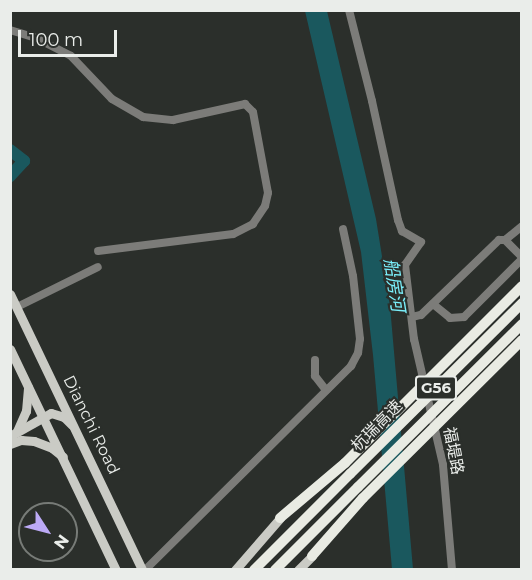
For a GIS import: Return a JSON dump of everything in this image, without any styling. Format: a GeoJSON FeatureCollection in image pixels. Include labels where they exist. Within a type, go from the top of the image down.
{"type":"FeatureCollection","features":[{"type":"Feature","properties":{"kind":"highway"},"geometry":{"type":"LineString","coordinates":[[280,518],[345,463],[522,286]]}},
{"type":"Feature","properties":{"kind":"highway","name":"杭瑞高速"},"geometry":{"type":"LineString","coordinates":[[254,570],[522,303]]}},
{"type":"Feature","properties":{"kind":"highway","name":"杭瑞高速"},"geometry":{"type":"LineString","coordinates":[[275,570],[522,324]]}},
{"type":"Feature","properties":{"kind":"highway"},"geometry":{"type":"LineString","coordinates":[[312,556],[363,498],[522,340]]}},
{"type":"Feature","properties":{"kind":"main road","name":"Dianchi Road"},"geometry":{"type":"LineString","coordinates":[[10,294],[143,570]]}},
{"type":"Feature","properties":{"kind":"main road"},"geometry":{"type":"LineString","coordinates":[[10,349],[66,460],[116,570]]}},
{"type":"Feature","properties":{"kind":"main road"},"geometry":{"type":"LineString","coordinates":[[13,435],[28,405],[26,379]]}},
{"type":"Feature","properties":{"kind":"main road"},"geometry":{"type":"LineString","coordinates":[[13,435],[44,416],[58,414],[76,429]]}},
{"type":"Feature","properties":{"kind":"main road"},"geometry":{"type":"LineString","coordinates":[[10,444],[21,440],[41,443],[66,460]]}},
{"type":"Feature","properties":{"kind":"main road"},"geometry":{"type":"LineString","coordinates":[[236,570],[280,518]]}},
{"type":"Feature","properties":{"kind":"main road"},"geometry":{"type":"LineString","coordinates":[[298,570],[312,556]]}},
{"type":"Feature","properties":{"kind":"street","name":"福堤路"},"geometry":{"type":"LineString","coordinates":[[349,10],[398,220],[402,231],[421,242],[405,265],[414,339],[443,465],[452,570]]}},
{"type":"Feature","properties":{"kind":"street"},"geometry":{"type":"LineString","coordinates":[[10,30],[36,38],[71,57],[112,99],[143,117],[173,120],[245,104],[251,109],[268,182],[266,206],[253,224],[233,234],[98,251]]}},
{"type":"Feature","properties":{"kind":"street"},"geometry":{"type":"LineString","coordinates":[[411,317],[422,315],[499,240],[505,240],[522,226]]}},
{"type":"Feature","properties":{"kind":"street"},"geometry":{"type":"LineString","coordinates":[[143,570],[351,366],[358,353],[360,339],[353,276],[343,229]]}},
{"type":"Feature","properties":{"kind":"street"},"geometry":{"type":"LineString","coordinates":[[433,304],[450,318],[464,316],[522,258],[505,240]]}},
{"type":"Feature","properties":{"kind":"street"},"geometry":{"type":"LineString","coordinates":[[17,307],[98,267]]}},
{"type":"Feature","properties":{"kind":"street"},"geometry":{"type":"LineString","coordinates":[[315,360],[315,376],[326,390]]}},
{"type":"Feature","properties":{"kind":"water"},"geometry":{"type":"Polygon","coordinates":[[[305,11],[327,11],[376,219],[390,306],[413,569],[392,569],[373,355],[361,252],[305,11]]]}},
{"type":"Feature","properties":{"kind":"waterway"},"geometry":{"type":"LineString","coordinates":[[10,150],[24,161],[10,176]]}},
{"type":"Feature","properties":{"kind":"water label","name":"船房河"},"geometry":{"type":"Point","coordinates":[394,285]}}]}
